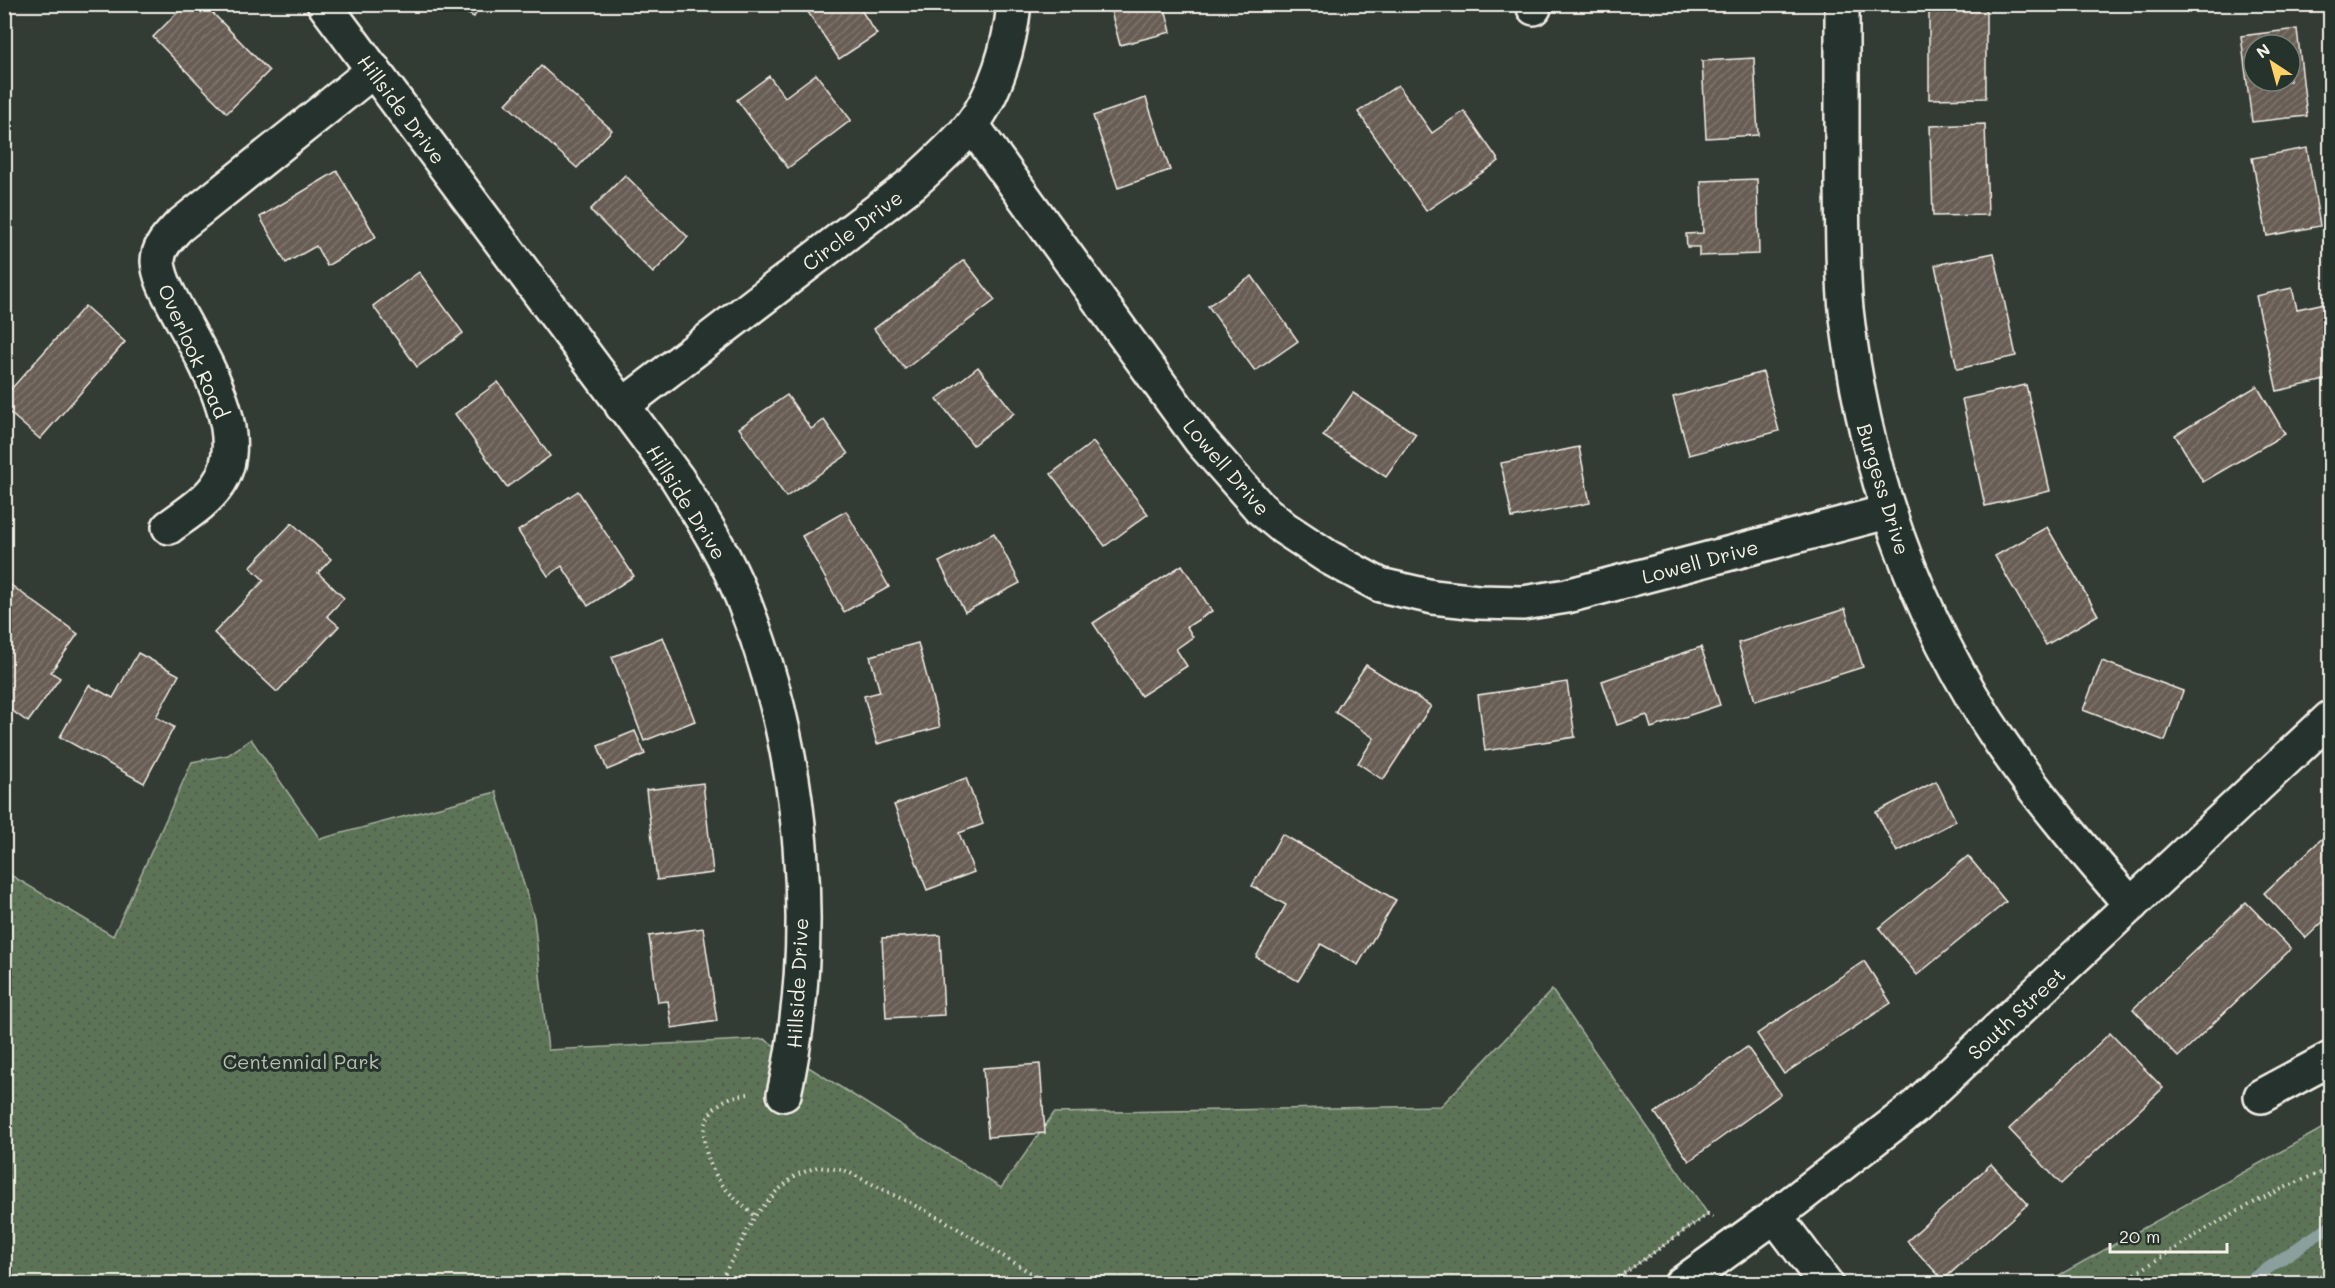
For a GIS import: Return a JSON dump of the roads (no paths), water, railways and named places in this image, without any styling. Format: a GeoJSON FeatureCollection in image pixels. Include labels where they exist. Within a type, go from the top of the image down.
{"type":"FeatureCollection","features":[{"type":"Feature","properties":{"kind":"street","name":"Hillside Drive"},"geometry":{"type":"LineString","coordinates":[[324,4],[677,478],[712,536],[744,601],[765,664],[782,730],[796,803],[801,906],[799,1012],[784,1094]]}},
{"type":"Feature","properties":{"kind":"street","name":"Circle Drive"},"geometry":{"type":"LineString","coordinates":[[622,406],[913,183],[972,125],[999,69],[1012,24],[1014,4]]}},
{"type":"Feature","properties":{"kind":"street","name":"Burgess Drive"},"geometry":{"type":"LineString","coordinates":[[1842,4],[1843,255],[1846,309],[1862,411],[1887,512],[1922,599],[1978,706],[2030,784],[2131,905]]}},
{"type":"Feature","properties":{"kind":"street","name":"Overlook Road"},"geometry":{"type":"LineString","coordinates":[[169,527],[203,501],[218,485],[228,460],[230,442],[227,419],[218,393],[164,285],[158,261],[160,248],[178,227],[374,70]]}},
{"type":"Feature","properties":{"kind":"street","name":"Lowell Drive"},"geometry":{"type":"LineString","coordinates":[[972,125],[1201,441],[1235,482],[1284,528],[1328,557],[1380,585],[1433,597],[1523,603],[1567,596],[1887,512]]}},
{"type":"Feature","properties":{"kind":"street","name":"South Street"},"geometry":{"type":"LineString","coordinates":[[1681,1284],[1775,1216],[1914,1108],[2331,718]]}},
{"type":"Feature","properties":{"kind":"street"},"geometry":{"type":"LineString","coordinates":[[2261,1096],[2331,1059]]}},
{"type":"Feature","properties":{"kind":"street"},"geometry":{"type":"LineString","coordinates":[[1775,1216],[1826,1284]]}},
{"type":"Feature","properties":{"kind":"waterway"},"geometry":{"type":"LineString","coordinates":[[2245,1284],[2330,1226]]}},
{"type":"Feature","properties":{"kind":"park label","name":"Centennial Park"},"geometry":{"type":"Point","coordinates":[301,1061]}}]}
